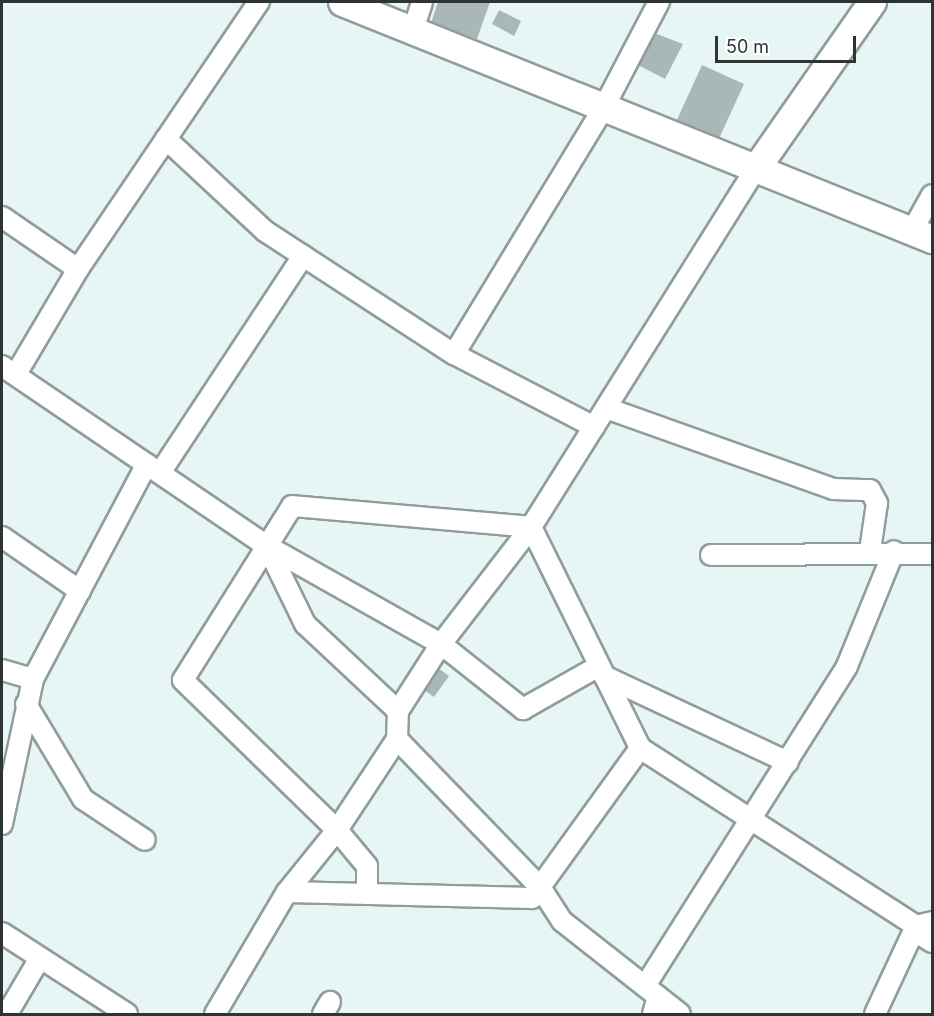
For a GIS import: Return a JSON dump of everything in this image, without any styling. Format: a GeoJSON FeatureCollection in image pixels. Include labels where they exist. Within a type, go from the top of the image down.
{"type":"FeatureCollection","features":[{"type":"Feature","properties":{"kind":"main road"},"geometry":{"type":"LineString","coordinates":[[342,2],[922,235]]}},
{"type":"Feature","properties":{"kind":"main road"},"geometry":{"type":"LineString","coordinates":[[756,168],[872,2]]}},
{"type":"Feature","properties":{"kind":"street"},"geometry":{"type":"LineString","coordinates":[[259,2],[9,370],[267,546],[441,644],[523,709],[602,671]]}},
{"type":"Feature","properties":{"kind":"street"},"geometry":{"type":"LineString","coordinates":[[413,30],[422,2]]}},
{"type":"Feature","properties":{"kind":"street"},"geometry":{"type":"LineString","coordinates":[[454,354],[604,107],[659,2]]}},
{"type":"Feature","properties":{"kind":"street"},"geometry":{"type":"LineString","coordinates":[[166,139],[265,231],[454,354],[594,427]]}},
{"type":"Feature","properties":{"kind":"street"},"geometry":{"type":"LineString","coordinates":[[215,1014],[287,892],[337,830],[397,740],[398,711],[441,644],[531,527],[756,168]]}},
{"type":"Feature","properties":{"kind":"street"},"geometry":{"type":"LineString","coordinates":[[922,235],[933,195]]}},
{"type":"Feature","properties":{"kind":"street"},"geometry":{"type":"LineString","coordinates":[[2,217],[78,269]]}},
{"type":"Feature","properties":{"kind":"street"},"geometry":{"type":"LineString","coordinates":[[2,824],[33,679],[80,591],[153,468],[303,256]]}},
{"type":"Feature","properties":{"kind":"street"},"geometry":{"type":"LineString","coordinates":[[606,408],[832,489],[870,490],[878,503],[870,551]]}},
{"type":"Feature","properties":{"kind":"street"},"geometry":{"type":"LineString","coordinates":[[367,894],[367,866],[337,830],[183,680],[292,506],[531,527]]}},
{"type":"Feature","properties":{"kind":"street"},"geometry":{"type":"LineString","coordinates":[[531,527],[640,748],[921,926],[933,942]]}},
{"type":"Feature","properties":{"kind":"street"},"geometry":{"type":"LineString","coordinates":[[2,537],[80,591]]}},
{"type":"Feature","properties":{"kind":"street"},"geometry":{"type":"LineString","coordinates":[[267,546],[305,624],[398,711]]}},
{"type":"Feature","properties":{"kind":"street"},"geometry":{"type":"LineString","coordinates":[[652,999],[752,818],[847,666],[894,550]]}},
{"type":"Feature","properties":{"kind":"street"},"geometry":{"type":"LineString","coordinates":[[711,555],[894,550],[933,554]]}},
{"type":"Feature","properties":{"kind":"street"},"geometry":{"type":"LineString","coordinates":[[2,670],[33,679]]}},
{"type":"Feature","properties":{"kind":"street"},"geometry":{"type":"LineString","coordinates":[[602,671],[788,762]]}},
{"type":"Feature","properties":{"kind":"street"},"geometry":{"type":"LineString","coordinates":[[26,705],[83,799],[145,840]]}},
{"type":"Feature","properties":{"kind":"street"},"geometry":{"type":"LineString","coordinates":[[397,740],[540,887],[562,921],[652,999],[680,1014]]}},
{"type":"Feature","properties":{"kind":"street"},"geometry":{"type":"LineString","coordinates":[[287,892],[532,898],[640,748]]}},
{"type":"Feature","properties":{"kind":"street"},"geometry":{"type":"LineString","coordinates":[[874,1014],[921,926]]}},
{"type":"Feature","properties":{"kind":"street"},"geometry":{"type":"LineString","coordinates":[[2,933],[127,1014]]}},
{"type":"Feature","properties":{"kind":"street"},"geometry":{"type":"LineString","coordinates":[[7,1014],[40,958]]}},
{"type":"Feature","properties":{"kind":"building"},"geometry":{"type":"Polygon","coordinates":[[[438,2],[490,2],[477,39],[431,23],[438,2]]]}},
{"type":"Feature","properties":{"kind":"building"},"geometry":{"type":"Polygon","coordinates":[[[499,10],[521,21],[514,36],[492,24],[499,10]]]}},
{"type":"Feature","properties":{"kind":"building"},"geometry":{"type":"Polygon","coordinates":[[[649,31],[683,44],[665,79],[634,63],[649,31]]]}},
{"type":"Feature","properties":{"kind":"building"},"geometry":{"type":"Polygon","coordinates":[[[702,65],[744,84],[717,143],[675,124],[702,65]]]}},
{"type":"Feature","properties":{"kind":"building"},"geometry":{"type":"Polygon","coordinates":[[[435,666],[449,676],[434,697],[420,687],[435,666]]]}}]}
